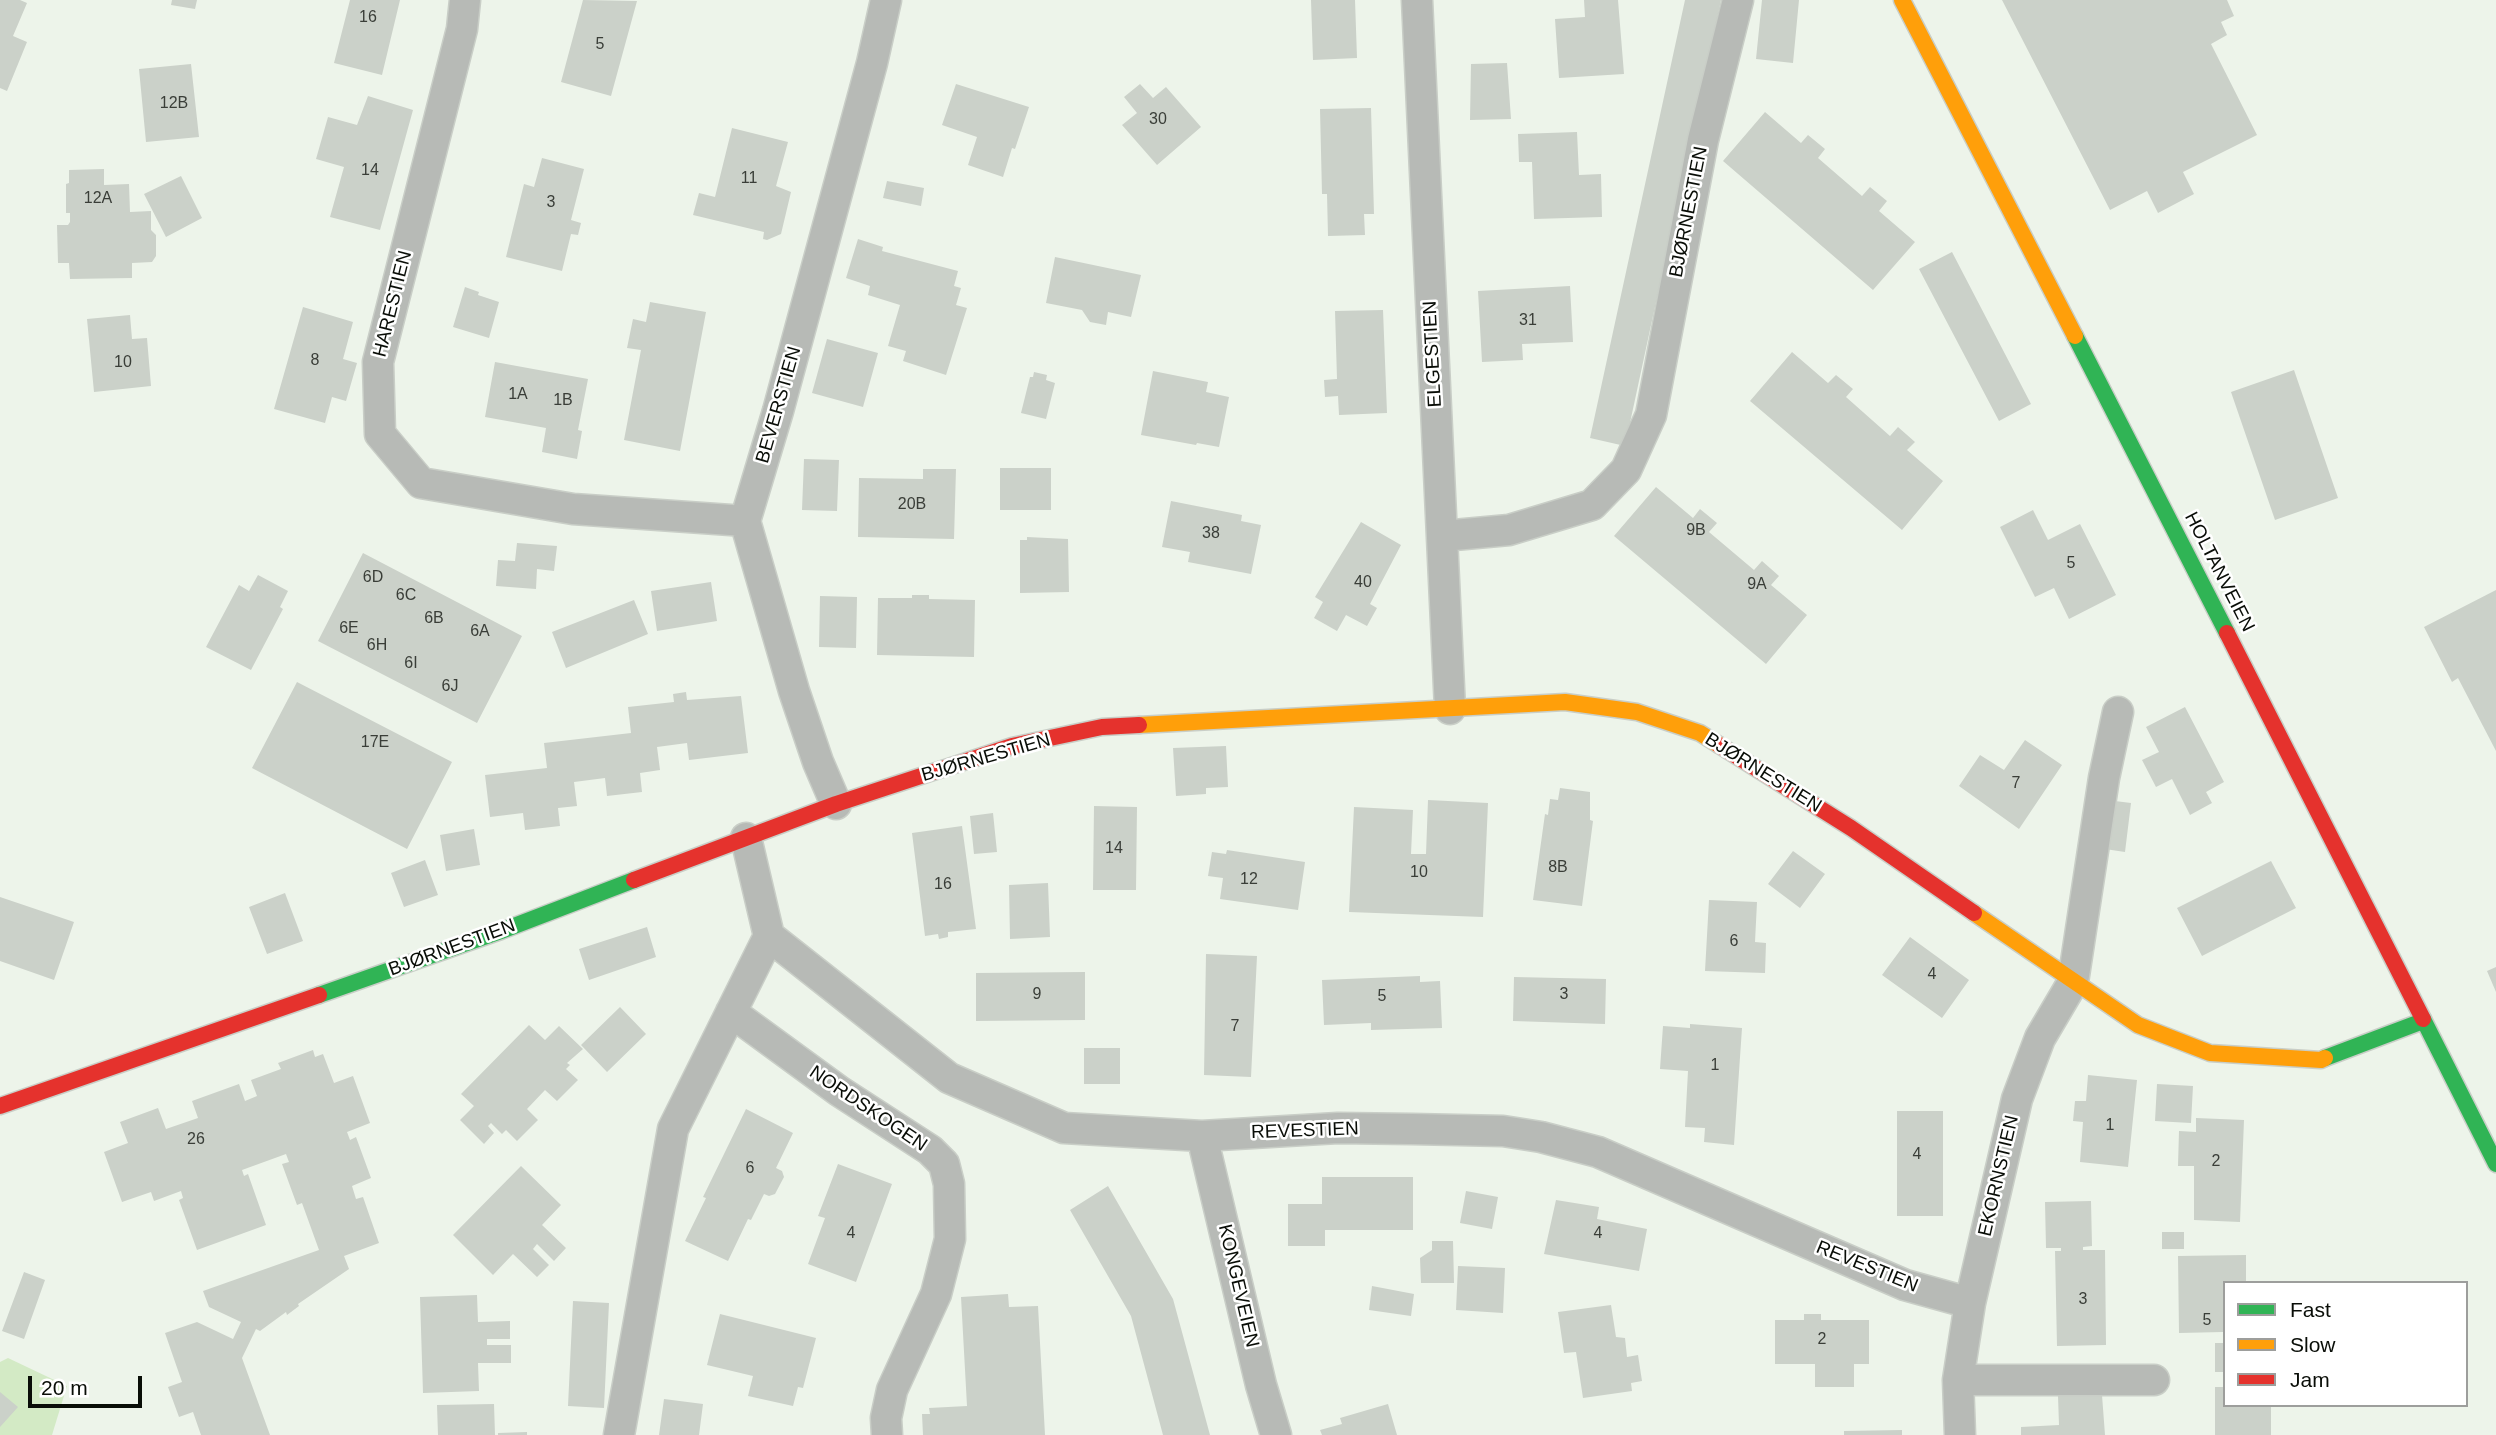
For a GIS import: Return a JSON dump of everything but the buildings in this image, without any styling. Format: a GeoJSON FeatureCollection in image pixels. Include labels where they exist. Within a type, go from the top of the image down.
{"type":"FeatureCollection","features":[{"type":"Feature","properties":{"kind":"street","name":"HARESTIEN"},"geometry":{"type":"LineString","coordinates":[[465,0],[462,29],[378,362],[380,434],[421,483],[573,509],[745,521]]}},
{"type":"Feature","properties":{"kind":"street","name":"BEVERSTIEN"},"geometry":{"type":"LineString","coordinates":[[745,521],[778,411],[872,63],[886,0]]}},
{"type":"Feature","properties":{"kind":"street","name":"ELGESTIEN"},"geometry":{"type":"LineString","coordinates":[[1417,0],[1450,709]]}},
{"type":"Feature","properties":{"kind":"street","name":"BJØRNESTIEN"},"geometry":{"type":"LineString","coordinates":[[1443,536],[1509,530],[1592,505],[1626,471],[1651,415],[1703,140],[1738,0]]}},
{"type":"Feature","properties":{"kind":"street","name":"HOLTANVEIEN"},"geometry":{"type":"LineString","coordinates":[[1902,0],[2152,485],[2496,1164]]}},
{"type":"Feature","properties":{"kind":"street"},"geometry":{"type":"LineString","coordinates":[[745,521],[794,691],[818,762],[836,804]]}},
{"type":"Feature","properties":{"kind":"street","name":"BJØRNESTIEN"},"geometry":{"type":"LineString","coordinates":[[0,1106],[500,931],[836,804],[1012,746],[1102,727],[1565,702],[1637,712],[1700,733],[1851,828],[2138,1025],[2210,1053],[2321,1060],[2423,1021]]}},
{"type":"Feature","properties":{"kind":"street"},"geometry":{"type":"LineString","coordinates":[[2073,982],[2104,778],[2118,712]]}},
{"type":"Feature","properties":{"kind":"street"},"geometry":{"type":"LineString","coordinates":[[620,1435],[673,1129],[769,936],[746,838]]}},
{"type":"Feature","properties":{"kind":"street","name":"REVESTIEN"},"geometry":{"type":"LineString","coordinates":[[769,936],[950,1078],[1065,1128],[1202,1136],[1338,1128],[1503,1131],[1541,1137],[1598,1152],[1905,1285],[1970,1303]]}},
{"type":"Feature","properties":{"kind":"street","name":"EKORNSTIEN"},"geometry":{"type":"LineString","coordinates":[[1960,1435],[1958,1380],[1970,1303],[2017,1099],[2040,1038],[2073,982]]}},
{"type":"Feature","properties":{"kind":"street","name":"NORDSKOGEN"},"geometry":{"type":"LineString","coordinates":[[731,1012],[839,1091],[930,1150],[944,1164],[948,1184],[950,1239],[936,1294],[892,1390],[886,1418],[887,1435]]}},
{"type":"Feature","properties":{"kind":"street","name":"KONGEVEIEN"},"geometry":{"type":"LineString","coordinates":[[1202,1136],[1261,1385],[1276,1435]]}},
{"type":"Feature","properties":{"kind":"street"},"geometry":{"type":"LineString","coordinates":[[1958,1380],[2154,1380]]}},
{"type":"Feature","properties":{"kind":"green space"},"geometry":{"type":"Polygon","coordinates":[[[8,1358],[67,1386],[52,1435],[0,1435],[0,1362],[8,1358]]]}},
{"type":"Feature","properties":{"kind":"traffic: fast"},"geometry":{"type":"LineString","coordinates":[[2075,336],[2227,633]]}},
{"type":"Feature","properties":{"kind":"traffic: fast"},"geometry":{"type":"LineString","coordinates":[[319,995],[501,931],[634,880]]}},
{"type":"Feature","properties":{"kind":"traffic: fast"},"geometry":{"type":"LineString","coordinates":[[2423,1019],[2496,1164]]}},
{"type":"Feature","properties":{"kind":"traffic: fast"},"geometry":{"type":"LineString","coordinates":[[2325,1058],[2423,1021]]}},
{"type":"Feature","properties":{"kind":"traffic: slow"},"geometry":{"type":"LineString","coordinates":[[1902,0],[2075,336]]}},
{"type":"Feature","properties":{"kind":"traffic: slow"},"geometry":{"type":"LineString","coordinates":[[1139,725],[1565,702],[1637,712],[1700,733],[1719,745]]}},
{"type":"Feature","properties":{"kind":"traffic: slow"},"geometry":{"type":"LineString","coordinates":[[1974,913],[2138,1025],[2210,1053],[2321,1060],[2325,1058]]}},
{"type":"Feature","properties":{"kind":"traffic: jam"},"geometry":{"type":"LineString","coordinates":[[2227,633],[2423,1019]]}},
{"type":"Feature","properties":{"kind":"traffic: jam"},"geometry":{"type":"LineString","coordinates":[[634,880],[836,804],[1012,746],[1102,727],[1139,725]]}},
{"type":"Feature","properties":{"kind":"traffic: jam"},"geometry":{"type":"LineString","coordinates":[[1719,745],[1851,828],[1974,913]]}},
{"type":"Feature","properties":{"kind":"traffic: jam"},"geometry":{"type":"LineString","coordinates":[[0,1106],[319,995]]}}]}
